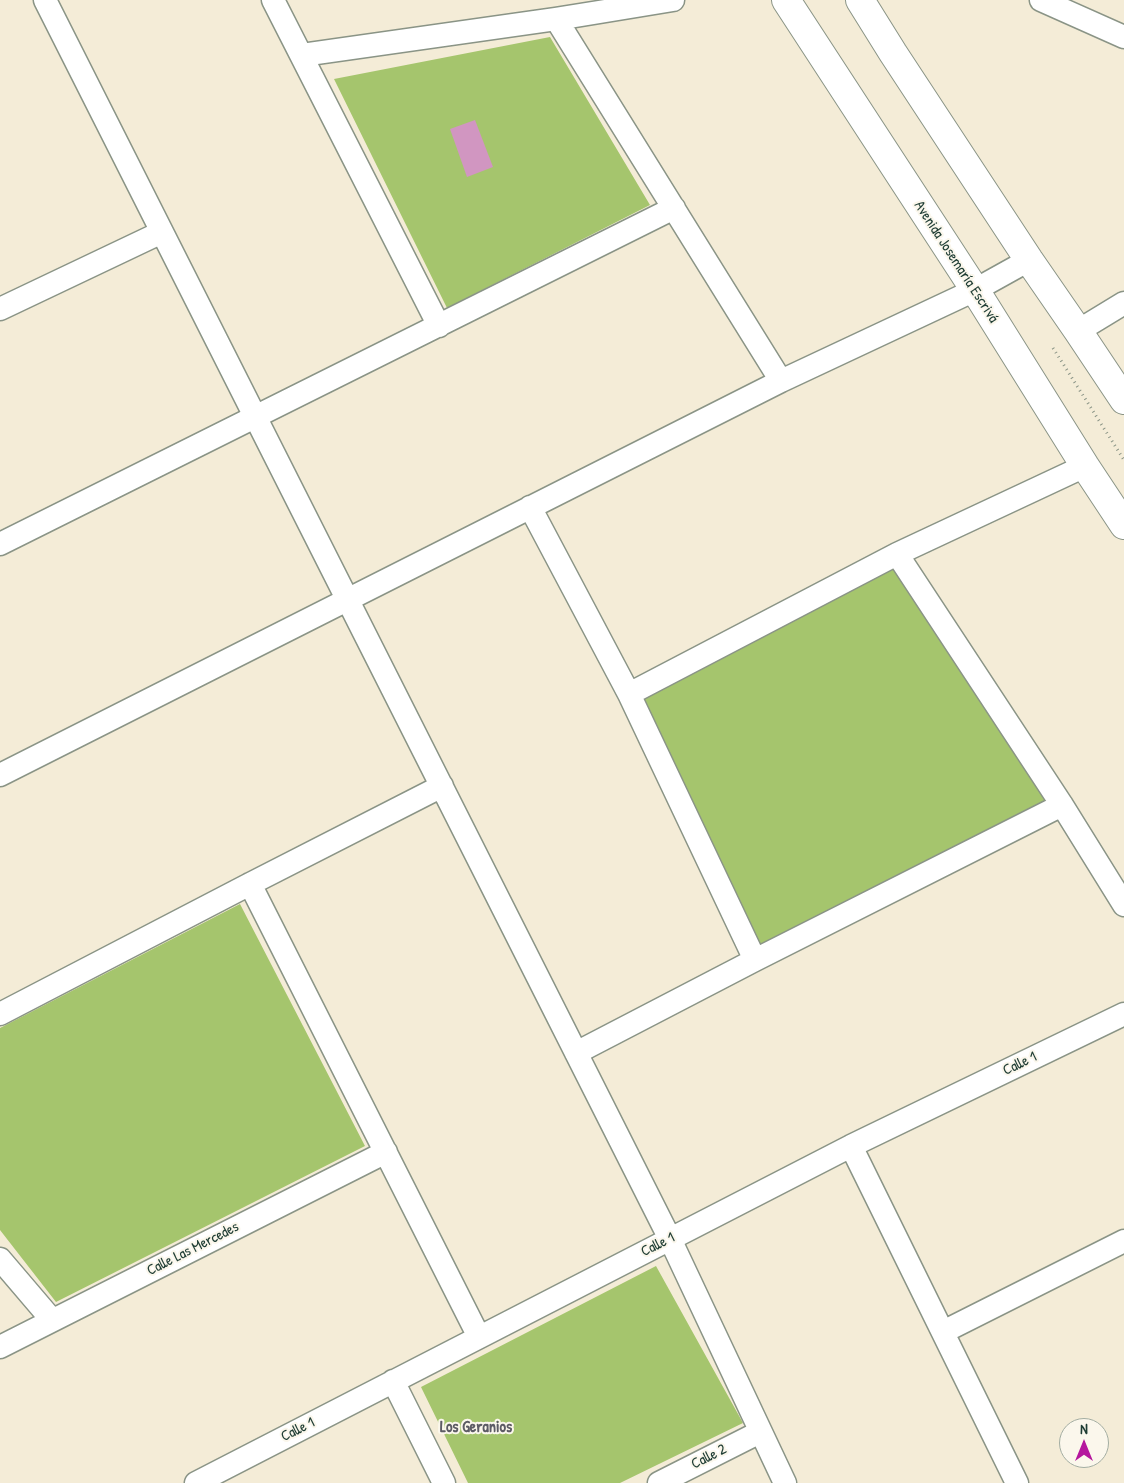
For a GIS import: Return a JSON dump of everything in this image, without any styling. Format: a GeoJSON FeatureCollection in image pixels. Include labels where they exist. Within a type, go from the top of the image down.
{"type":"FeatureCollection","features":[{"type":"Feature","properties":{"kind":"main road","name":"Avenida Josemaría Escrivá"},"geometry":{"type":"LineString","coordinates":[[786,0],[975,290],[1124,526]]}},
{"type":"Feature","properties":{"kind":"main road"},"geometry":{"type":"LineString","coordinates":[[860,0],[1029,260],[1124,400]]}},
{"type":"Feature","properties":{"kind":"street"},"geometry":{"type":"LineString","coordinates":[[46,0],[670,1239],[785,1483]]}},
{"type":"Feature","properties":{"kind":"street"},"geometry":{"type":"LineString","coordinates":[[273,0],[439,326]]}},
{"type":"Feature","properties":{"kind":"street"},"geometry":{"type":"LineString","coordinates":[[302,55],[556,19],[674,0]]}},
{"type":"Feature","properties":{"kind":"street"},"geometry":{"type":"LineString","coordinates":[[1041,0],[1124,37]]}},
{"type":"Feature","properties":{"kind":"street"},"geometry":{"type":"LineString","coordinates":[[556,19],[780,381]]}},
{"type":"Feature","properties":{"kind":"street"},"geometry":{"type":"LineString","coordinates":[[0,544],[674,208]]}},
{"type":"Feature","properties":{"kind":"street"},"geometry":{"type":"LineString","coordinates":[[0,309],[162,232]]}},
{"type":"Feature","properties":{"kind":"street"},"geometry":{"type":"LineString","coordinates":[[0,775],[780,381],[975,290],[1029,260]]}},
{"type":"Feature","properties":{"kind":"street"},"geometry":{"type":"LineString","coordinates":[[1078,331],[1124,303]]}},
{"type":"Feature","properties":{"kind":"street"},"geometry":{"type":"LineString","coordinates":[[629,694],[897,554],[1085,466]]}},
{"type":"Feature","properties":{"kind":"street"},"geometry":{"type":"LineString","coordinates":[[530,507],[629,694],[755,960]]}},
{"type":"Feature","properties":{"kind":"street"},"geometry":{"type":"LineString","coordinates":[[897,554],[1062,805],[1124,905]]}},
{"type":"Feature","properties":{"kind":"street"},"geometry":{"type":"LineString","coordinates":[[0,1014],[442,786]]}},
{"type":"Feature","properties":{"kind":"street"},"geometry":{"type":"LineString","coordinates":[[576,1054],[755,960],[1062,805]]}},
{"type":"Feature","properties":{"kind":"street"},"geometry":{"type":"LineString","coordinates":[[250,884],[479,1337]]}},
{"type":"Feature","properties":{"kind":"street","name":"Calle 1"},"geometry":{"type":"LineString","coordinates":[[196,1483],[851,1146],[1124,1014]]}},
{"type":"Feature","properties":{"kind":"street"},"geometry":{"type":"LineString","coordinates":[[851,1146],[1017,1483]]}},
{"type":"Feature","properties":{"kind":"street","name":"Calle Las Mercedes"},"geometry":{"type":"LineString","coordinates":[[0,1347],[386,1152]]}},
{"type":"Feature","properties":{"kind":"street"},"geometry":{"type":"LineString","coordinates":[[943,1332],[1124,1242]]}},
{"type":"Feature","properties":{"kind":"street"},"geometry":{"type":"LineString","coordinates":[[0,1259],[52,1320]]}},
{"type":"Feature","properties":{"kind":"street"},"geometry":{"type":"LineString","coordinates":[[393,1381],[444,1483]]}},
{"type":"Feature","properties":{"kind":"street","name":"Calle 2"},"geometry":{"type":"LineString","coordinates":[[658,1483],[760,1432]]}},
{"type":"Feature","properties":{"kind":"green space"},"geometry":{"type":"Polygon","coordinates":[[[550,37],[650,205],[447,308],[334,79],[550,37]]]}},
{"type":"Feature","properties":{"kind":"green space"},"geometry":{"type":"Polygon","coordinates":[[[897,554],[1062,805],[755,960],[629,694],[897,554]]]}},
{"type":"Feature","properties":{"kind":"green space"},"geometry":{"type":"Polygon","coordinates":[[[240,904],[365,1146],[56,1302],[0,1230],[0,1028],[240,904]]]}},
{"type":"Feature","properties":{"kind":"green space"},"geometry":{"type":"Polygon","coordinates":[[[656,1266],[743,1423],[620,1483],[468,1483],[421,1387],[656,1266]]]}},
{"type":"Feature","properties":{"kind":"building"},"geometry":{"type":"Polygon","coordinates":[[[475,120],[493,167],[467,177],[450,129],[475,120]]]}},
{"type":"Feature","properties":{"kind":"district","name":"Los Geranios"},"geometry":{"type":"Point","coordinates":[476,1428]}}]}
